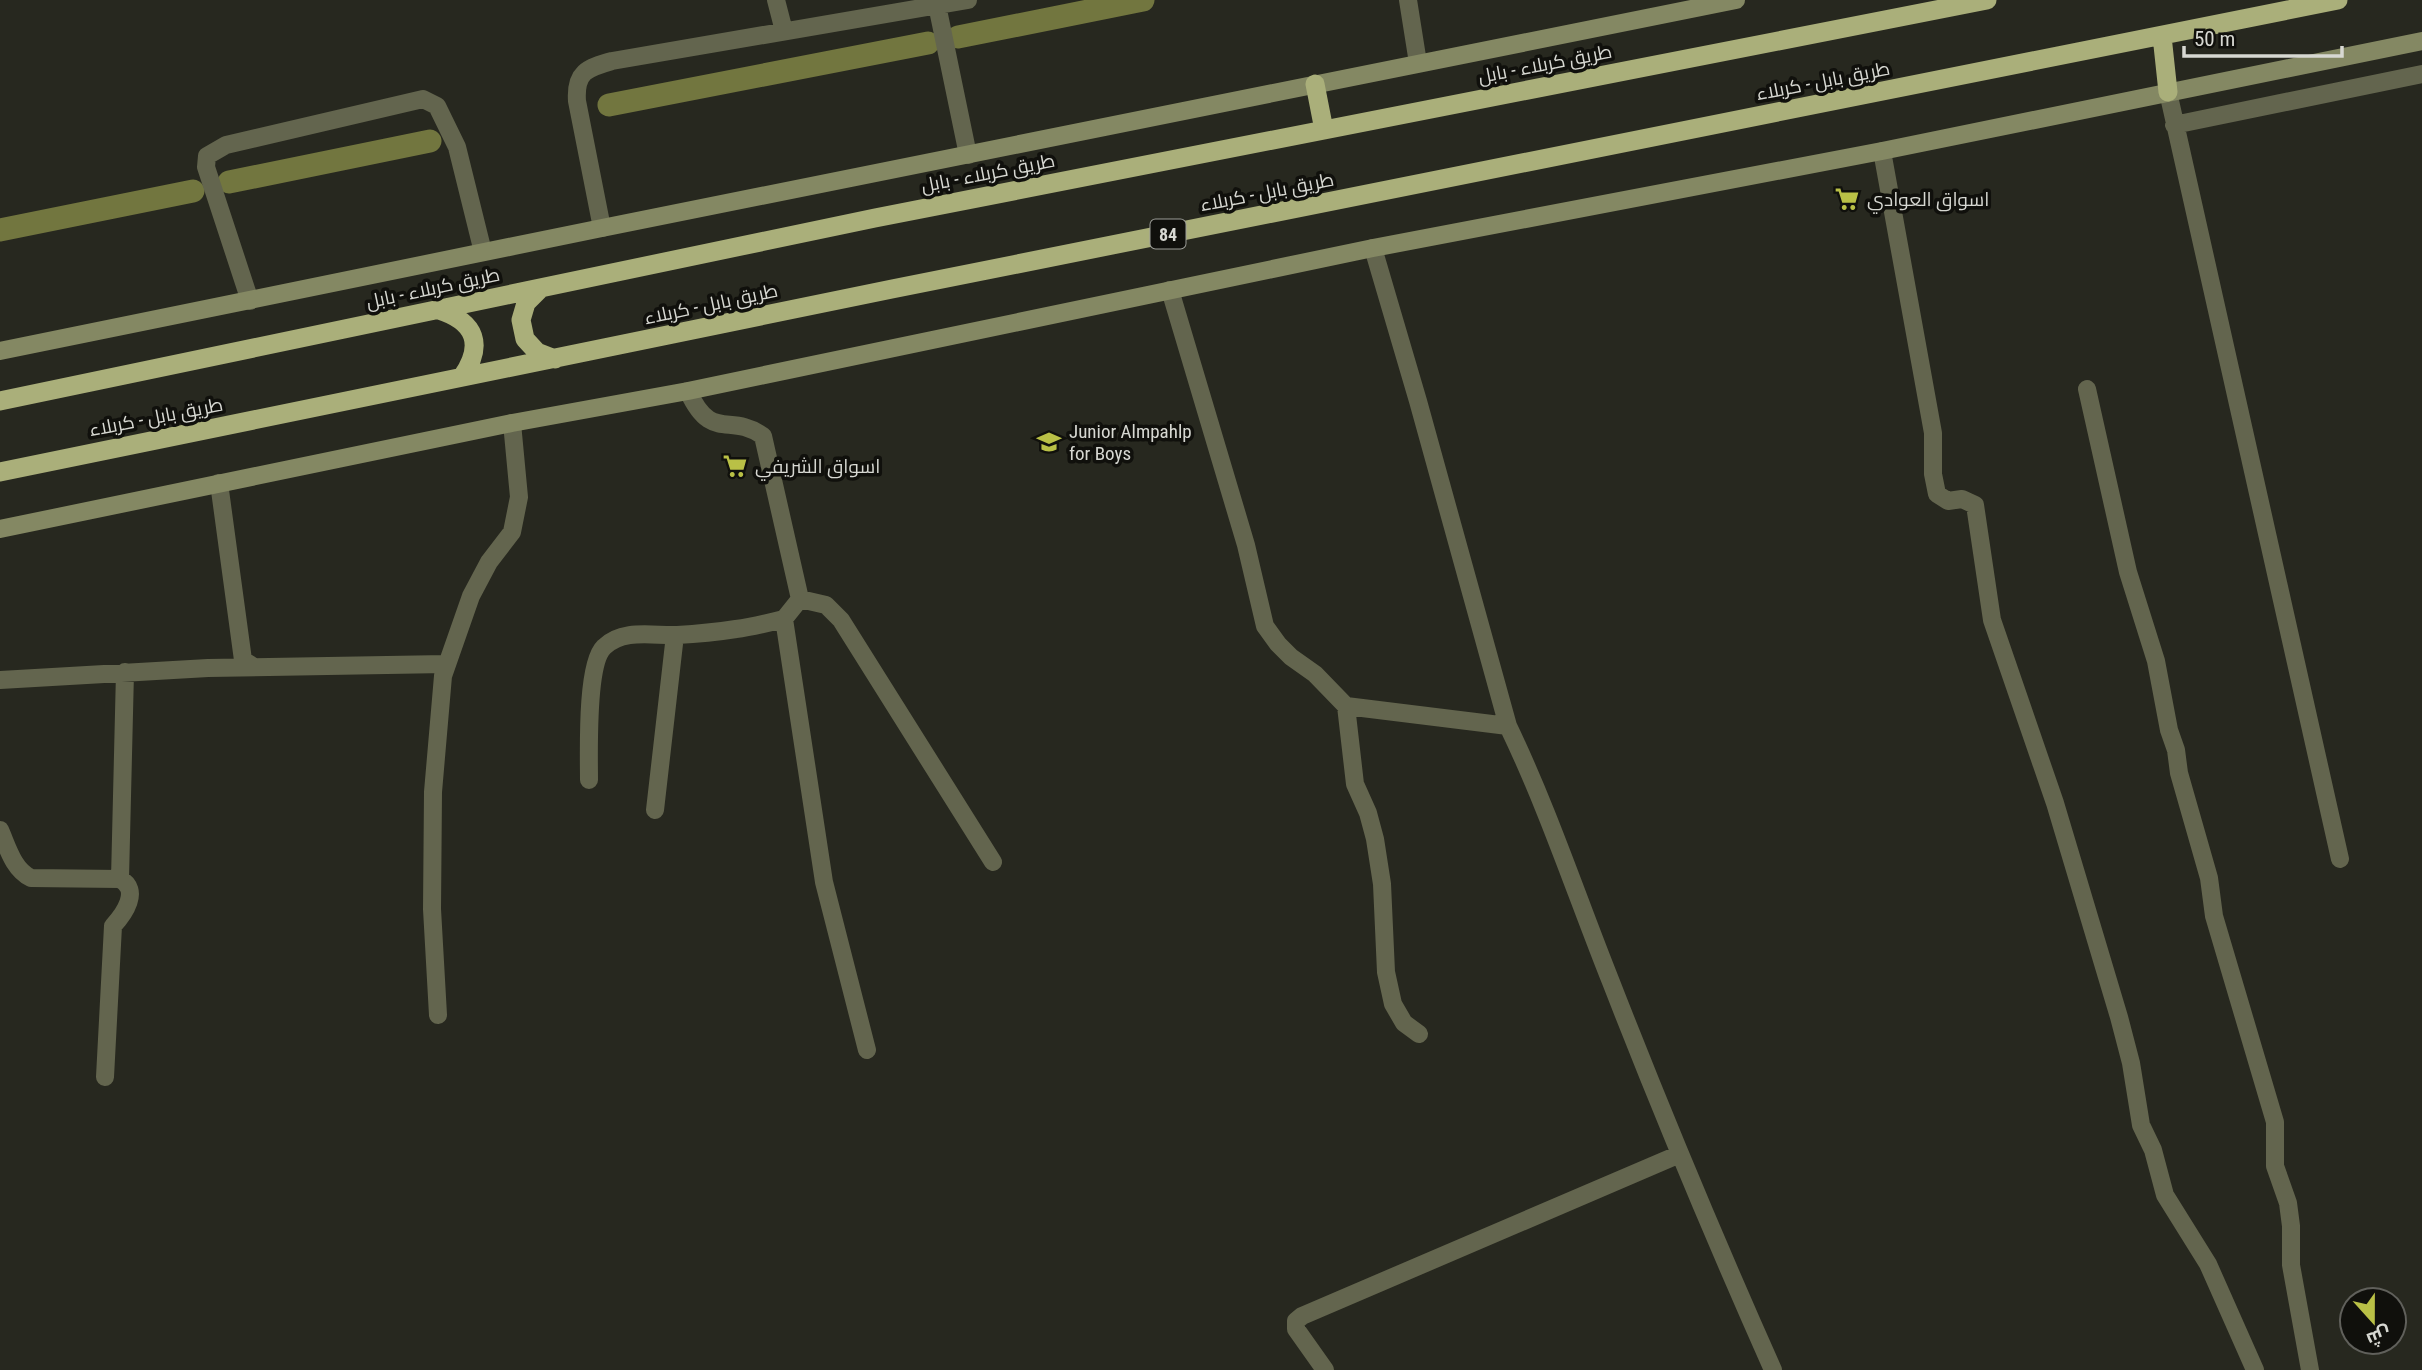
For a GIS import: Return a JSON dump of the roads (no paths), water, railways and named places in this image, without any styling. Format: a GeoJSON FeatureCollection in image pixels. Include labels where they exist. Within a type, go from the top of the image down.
{"type":"FeatureCollection","features":[{"type":"Feature","properties":{"kind":"highway","name":"طريق كربلاء - بابل"},"geometry":{"type":"LineString","coordinates":[[0,401],[875,218],[1987,0]]}},
{"type":"Feature","properties":{"kind":"highway","name":"طريق بابل - كربلاء"},"geometry":{"type":"LineString","coordinates":[[0,472],[892,289],[2338,0]]}},
{"type":"Feature","properties":{"kind":"highway"},"geometry":{"type":"LineString","coordinates":[[2162,36],[2168,92]]}},
{"type":"Feature","properties":{"kind":"highway"},"geometry":{"type":"LineString","coordinates":[[1315,84],[1324,131]]}},
{"type":"Feature","properties":{"kind":"highway"},"geometry":{"type":"LineString","coordinates":[[539,289],[526,303],[521,320],[525,339],[537,352],[555,359]]}},
{"type":"Feature","properties":{"kind":"highway"},"geometry":{"type":"LineString","coordinates":[[439,310],[456,315],[463,321],[475,344],[472,362],[462,377]]}},
{"type":"Feature","properties":{"kind":"main road"},"geometry":{"type":"LineString","coordinates":[[0,351],[1736,0]]}},
{"type":"Feature","properties":{"kind":"main road"},"geometry":{"type":"LineString","coordinates":[[0,529],[512,423],[688,391],[1373,248],[1882,151],[2422,41]]}},
{"type":"Feature","properties":{"kind":"street"},"geometry":{"type":"LineString","coordinates":[[776,0],[784,31]]}},
{"type":"Feature","properties":{"kind":"street"},"geometry":{"type":"LineString","coordinates":[[602,228],[576,86],[580,77],[594,66],[968,0]]}},
{"type":"Feature","properties":{"kind":"street"},"geometry":{"type":"LineString","coordinates":[[1408,0],[1418,63]]}},
{"type":"Feature","properties":{"kind":"street"},"geometry":{"type":"LineString","coordinates":[[937,5],[968,155]]}},
{"type":"Feature","properties":{"kind":"street"},"geometry":{"type":"LineString","coordinates":[[2174,125],[2422,74]]}},
{"type":"Feature","properties":{"kind":"street"},"geometry":{"type":"LineString","coordinates":[[2168,92],[2340,859]]}},
{"type":"Feature","properties":{"kind":"street"},"geometry":{"type":"LineString","coordinates":[[250,301],[206,167],[207,156],[226,145],[423,99],[437,106],[457,147],[483,252]]}},
{"type":"Feature","properties":{"kind":"street"},"geometry":{"type":"LineString","coordinates":[[1882,151],[1933,433],[1933,474],[1937,494],[1948,501],[1962,499],[1975,505],[1992,620],[2055,803],[2119,1017],[2131,1063],[2134,1095],[2141,1125],[2153,1150],[2165,1195],[2208,1264],[2255,1370]]}},
{"type":"Feature","properties":{"kind":"street"},"geometry":{"type":"LineString","coordinates":[[1373,248],[1508,726],[1530,771],[1680,1154],[1773,1370]]}},
{"type":"Feature","properties":{"kind":"street"},"geometry":{"type":"LineString","coordinates":[[1170,290],[1246,545],[1265,626],[1291,657],[1315,674],[1346,706],[1355,784],[1368,813],[1375,839],[1382,884],[1386,972],[1393,1004],[1404,1023],[1419,1034]]}},
{"type":"Feature","properties":{"kind":"street"},"geometry":{"type":"LineString","coordinates":[[2087,388],[2128,572],[2156,661],[2179,773],[2209,878],[2214,916],[2275,1122],[2275,1166],[2288,1203],[2291,1265],[2310,1370]]}},
{"type":"Feature","properties":{"kind":"street"},"geometry":{"type":"LineString","coordinates":[[688,391],[697,410],[714,424],[751,428],[763,436],[800,600]]}},
{"type":"Feature","properties":{"kind":"street"},"geometry":{"type":"LineString","coordinates":[[438,1015],[432,909],[433,792],[443,676],[471,596],[489,562],[512,532],[519,497],[512,423]]}},
{"type":"Feature","properties":{"kind":"street"},"geometry":{"type":"LineString","coordinates":[[219,483],[243,660],[254,667]]}},
{"type":"Feature","properties":{"kind":"street"},"geometry":{"type":"LineString","coordinates":[[589,780],[591,698],[596,665],[604,647],[625,636],[642,633],[675,635],[735,630],[784,619],[800,600]]}},
{"type":"Feature","properties":{"kind":"street"},"geometry":{"type":"LineString","coordinates":[[800,600],[827,605],[841,620],[993,862]]}},
{"type":"Feature","properties":{"kind":"street"},"geometry":{"type":"LineString","coordinates":[[784,619],[824,882],[867,1050]]}},
{"type":"Feature","properties":{"kind":"street"},"geometry":{"type":"LineString","coordinates":[[655,810],[675,635]]}},
{"type":"Feature","properties":{"kind":"street"},"geometry":{"type":"LineString","coordinates":[[0,680],[254,667],[446,664]]}},
{"type":"Feature","properties":{"kind":"street"},"geometry":{"type":"LineString","coordinates":[[120,879],[125,672]]}},
{"type":"Feature","properties":{"kind":"street"},"geometry":{"type":"LineString","coordinates":[[1346,706],[1508,726]]}},
{"type":"Feature","properties":{"kind":"street"},"geometry":{"type":"LineString","coordinates":[[0,830],[15,864],[23,874],[31,878],[120,879],[131,892],[126,911],[113,926],[105,1077]]}},
{"type":"Feature","properties":{"kind":"street"},"geometry":{"type":"LineString","coordinates":[[1325,1370],[1296,1329],[1296,1321],[1302,1316],[1680,1154]]}},
{"type":"Feature","properties":{"kind":"waterway"},"geometry":{"type":"LineString","coordinates":[[958,37],[1143,0]]}},
{"type":"Feature","properties":{"kind":"waterway"},"geometry":{"type":"LineString","coordinates":[[609,105],[928,43]]}},
{"type":"Feature","properties":{"kind":"waterway"},"geometry":{"type":"LineString","coordinates":[[229,182],[430,141]]}},
{"type":"Feature","properties":{"kind":"waterway"},"geometry":{"type":"LineString","coordinates":[[0,230],[193,191]]}},
{"type":"Feature","properties":{"kind":"place","name":"اسواق العوادي"},"geometry":{"type":"Point","coordinates":[1847,199]}},
{"type":"Feature","properties":{"kind":"place","name":"Junior Almpahlp for Boys"},"geometry":{"type":"Point","coordinates":[1049,442]}},
{"type":"Feature","properties":{"kind":"place","name":"اسواق الشريفي"},"geometry":{"type":"Point","coordinates":[735,466]}}]}
